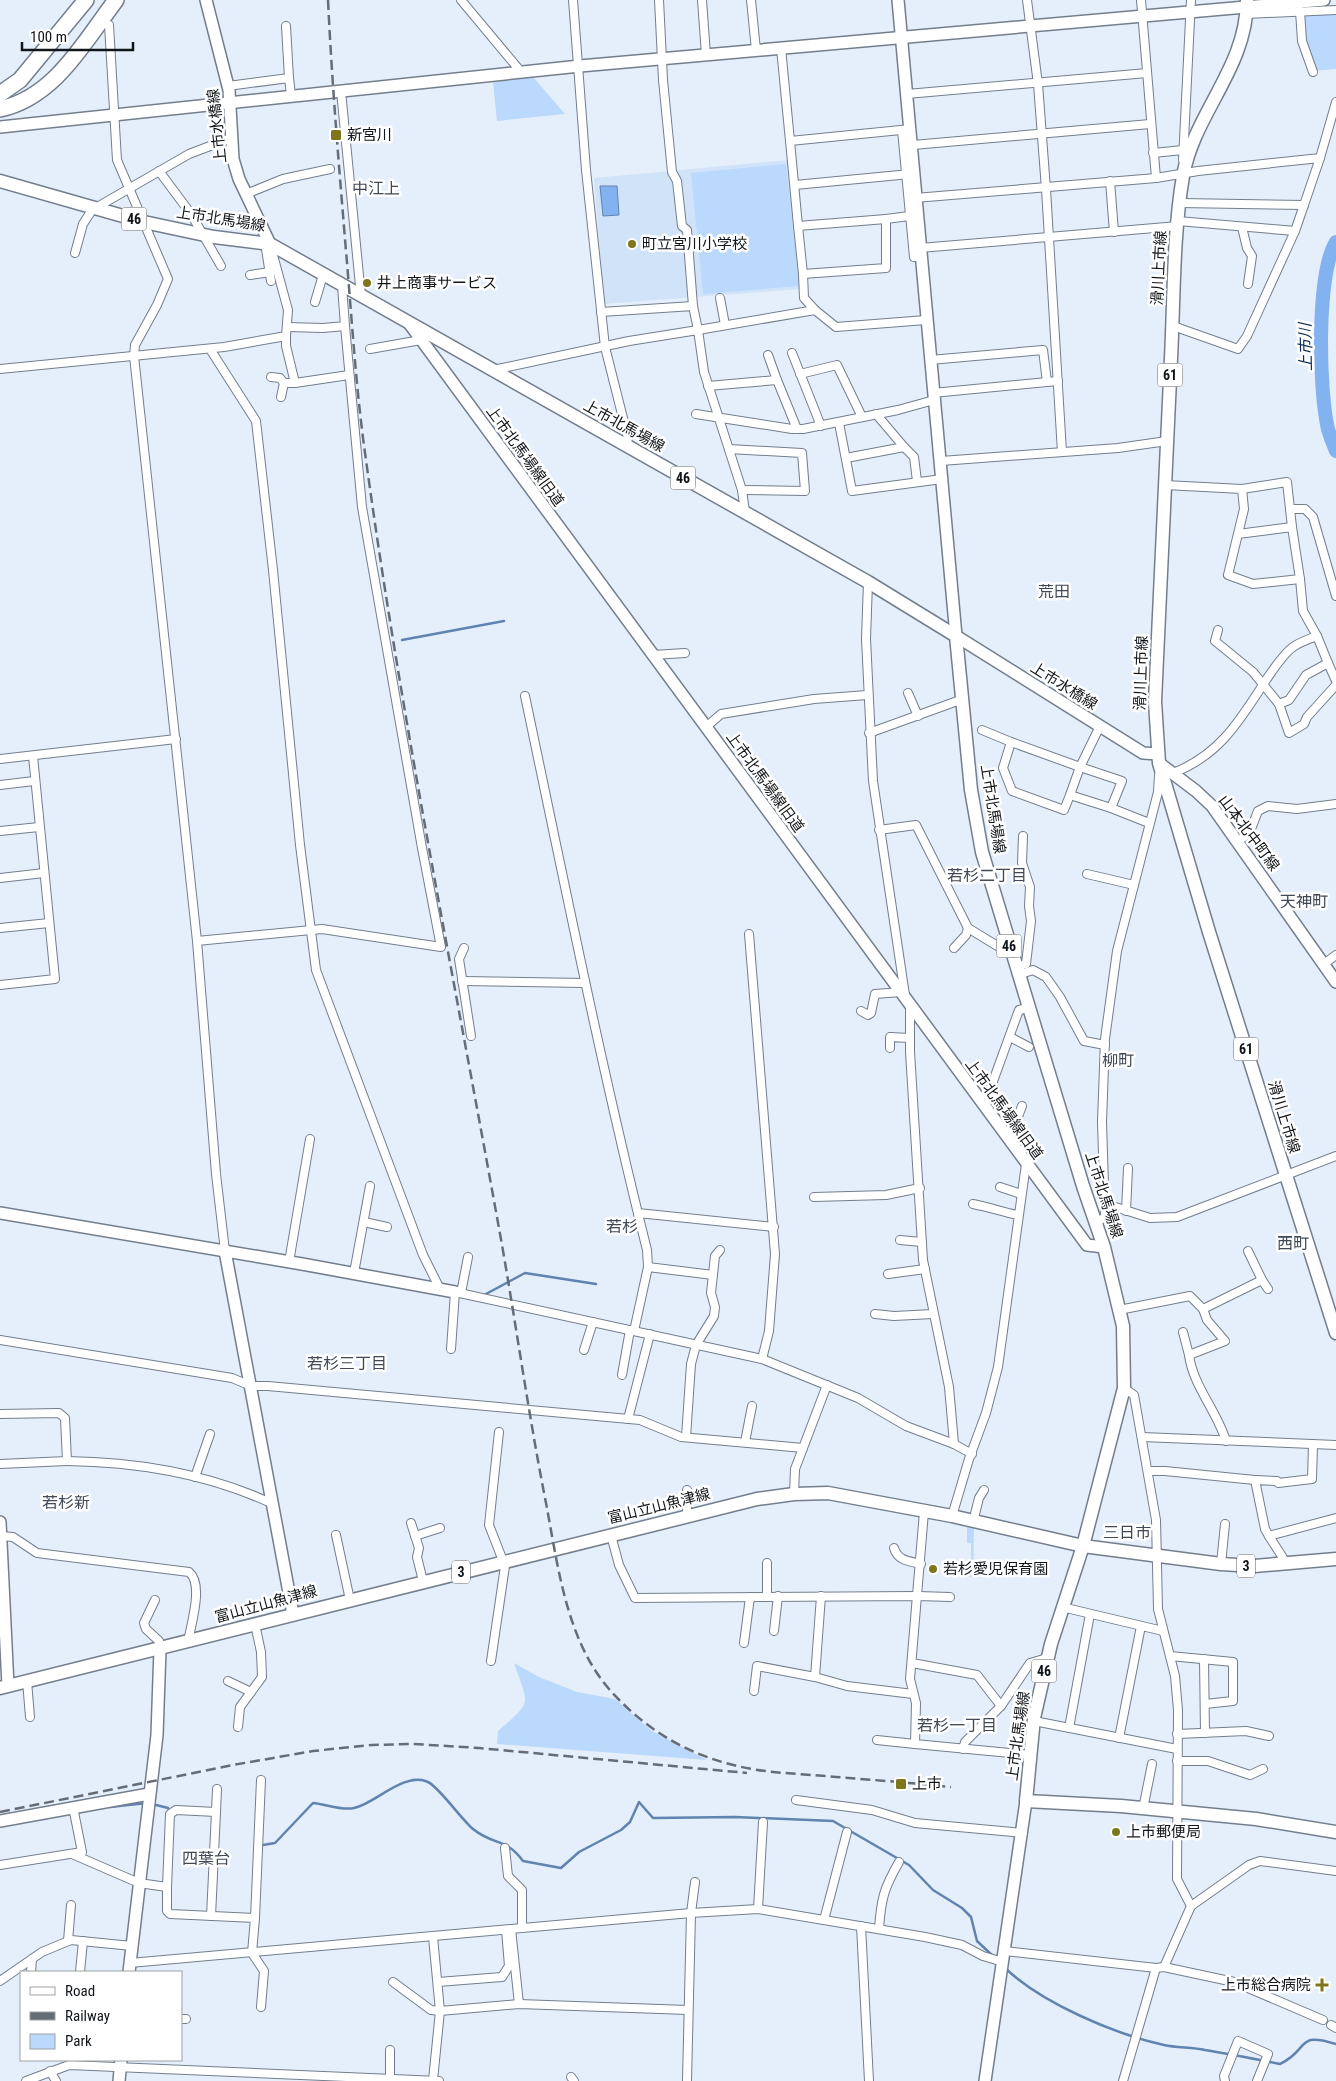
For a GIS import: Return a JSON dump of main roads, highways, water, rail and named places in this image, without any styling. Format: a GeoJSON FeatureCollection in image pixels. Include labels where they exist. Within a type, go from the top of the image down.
{"type":"FeatureCollection","features":[{"type":"Feature","properties":{"kind":"highway"},"geometry":{"type":"LineString","coordinates":[[0,94],[20,80],[86,0]]}},
{"type":"Feature","properties":{"kind":"highway"},"geometry":{"type":"LineString","coordinates":[[0,109],[32,97],[50,84],[116,0]]}},
{"type":"Feature","properties":{"kind":"main road","name":"滑川上市線"},"geometry":{"type":"LineString","coordinates":[[1247,7],[1243,34],[1234,63],[1200,129],[1183,175],[1178,223],[1155,702],[1159,759],[1209,932],[1336,1333]]}},
{"type":"Feature","properties":{"kind":"main road","name":"上市北馬場線"},"geometry":{"type":"LineString","coordinates":[[0,180],[144,222],[203,235],[270,244],[491,371],[868,582],[956,636],[972,790],[982,852],[1028,1008],[1104,1247],[1123,1326],[1124,1388],[1083,1546],[1047,1658],[1034,1721],[1026,1802],[1143,1809],[1256,1819],[1336,1832]]}},
{"type":"Feature","properties":{"kind":"main road","name":"富山立山魚津線"},"geometry":{"type":"LineString","coordinates":[[4,1687],[687,1516],[757,1499],[794,1494],[828,1493],[952,1516],[1083,1546],[1157,1557],[1254,1566],[1336,1559]]}},
{"type":"Feature","properties":{"kind":"waterway","name":"上市川"},"geometry":{"type":"LineString","coordinates":[[1336,242],[1325,280],[1321,334],[1325,412],[1328,429],[1336,451]]}},
{"type":"Feature","properties":{"kind":"waterway"},"geometry":{"type":"LineString","coordinates":[[402,640],[504,621]]}},
{"type":"Feature","properties":{"kind":"waterway"},"geometry":{"type":"LineString","coordinates":[[484,1295],[525,1273],[596,1284]]}},
{"type":"Feature","properties":{"kind":"waterway"},"geometry":{"type":"LineString","coordinates":[[263,1845],[275,1843],[313,1803],[339,1808],[354,1808],[371,1801],[400,1784],[419,1780],[433,1785],[473,1829],[487,1838],[511,1848],[523,1861],[561,1868],[579,1852],[621,1830],[630,1822],[639,1802],[653,1818],[735,1817],[833,1821],[909,1865],[933,1890],[962,1908],[971,1917],[977,1941],[994,1957]]}},
{"type":"Feature","properties":{"kind":"waterway"},"geometry":{"type":"LineString","coordinates":[[110,1807],[147,1803]]}},
{"type":"Feature","properties":{"kind":"waterway"},"geometry":{"type":"LineString","coordinates":[[152,1804],[168,1808]]}},
{"type":"Feature","properties":{"kind":"waterway"},"geometry":{"type":"LineString","coordinates":[[1005,1968],[1038,1993],[1080,2016],[1123,2033],[1164,2045],[1200,2049],[1280,2064],[1289,2059],[1308,2041],[1314,2040],[1336,2044]]}},
{"type":"Feature","properties":{"kind":"railway"},"geometry":{"type":"LineString","coordinates":[[328,0],[336,126],[357,382],[380,558],[412,755],[502,1245],[540,1471],[560,1576],[573,1625],[594,1669],[624,1705],[656,1731],[692,1751],[731,1764],[763,1771],[951,1787]]}},
{"type":"Feature","properties":{"kind":"railway"},"geometry":{"type":"LineString","coordinates":[[0,1812],[233,1765],[313,1751],[372,1745],[414,1744],[479,1748],[747,1773]]}},
{"type":"Feature","properties":{"kind":"place","name":"新宮川"},"geometry":{"type":"Point","coordinates":[336,135]}},
{"type":"Feature","properties":{"kind":"place","name":"町立宮川小学校"},"geometry":{"type":"Point","coordinates":[632,244]}},
{"type":"Feature","properties":{"kind":"place","name":"井上商事サービス"},"geometry":{"type":"Point","coordinates":[367,283]}},
{"type":"Feature","properties":{"kind":"place","name":"若杉愛児保育園"},"geometry":{"type":"Point","coordinates":[933,1569]}},
{"type":"Feature","properties":{"kind":"place","name":"上市"},"geometry":{"type":"Point","coordinates":[901,1784]}},
{"type":"Feature","properties":{"kind":"place","name":"上市郵便局"},"geometry":{"type":"Point","coordinates":[1116,1832]}},
{"type":"Feature","properties":{"kind":"place","name":"上市総合病院"},"geometry":{"type":"Point","coordinates":[1322,1985]}},
{"type":"Feature","properties":{"kind":"district","name":"中江上"},"geometry":{"type":"Point","coordinates":[376,188]}},
{"type":"Feature","properties":{"kind":"district","name":"荒田"},"geometry":{"type":"Point","coordinates":[1054,591]}},
{"type":"Feature","properties":{"kind":"district","name":"若杉二丁目"},"geometry":{"type":"Point","coordinates":[987,875]}},
{"type":"Feature","properties":{"kind":"district","name":"天神町"},"geometry":{"type":"Point","coordinates":[1304,901]}},
{"type":"Feature","properties":{"kind":"district","name":"柳町"},"geometry":{"type":"Point","coordinates":[1118,1060]}},
{"type":"Feature","properties":{"kind":"district","name":"若杉"},"geometry":{"type":"Point","coordinates":[622,1226]}},
{"type":"Feature","properties":{"kind":"district","name":"西町"},"geometry":{"type":"Point","coordinates":[1293,1243]}},
{"type":"Feature","properties":{"kind":"district","name":"若杉三丁目"},"geometry":{"type":"Point","coordinates":[347,1363]}},
{"type":"Feature","properties":{"kind":"district","name":"若杉新"},"geometry":{"type":"Point","coordinates":[66,1502]}},
{"type":"Feature","properties":{"kind":"district","name":"三日市"},"geometry":{"type":"Point","coordinates":[1127,1532]}},
{"type":"Feature","properties":{"kind":"district","name":"若杉一丁目"},"geometry":{"type":"Point","coordinates":[957,1725]}},
{"type":"Feature","properties":{"kind":"district","name":"四葉台"},"geometry":{"type":"Point","coordinates":[206,1858]}}]}
